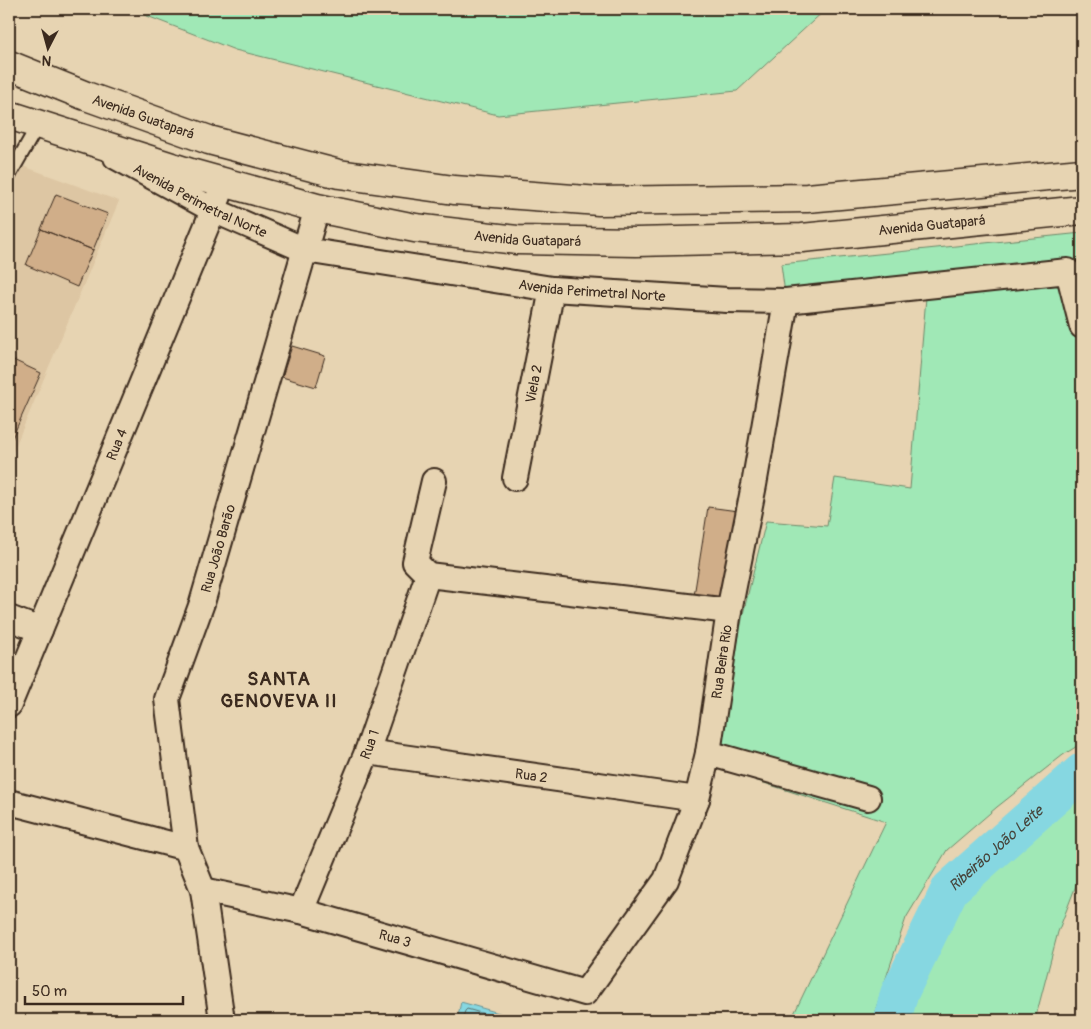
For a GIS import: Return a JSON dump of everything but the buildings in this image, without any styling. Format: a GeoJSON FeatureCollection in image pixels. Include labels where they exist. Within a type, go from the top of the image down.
{"type":"FeatureCollection","features":[{"type":"Feature","properties":{"kind":"highway","name":"Avenida Guatapará"},"geometry":{"type":"LineString","coordinates":[[9,66],[209,140],[339,174],[454,190],[599,201],[797,198],[1069,174]]}},
{"type":"Feature","properties":{"kind":"highway","name":"Avenida Guatapará"},"geometry":{"type":"LineString","coordinates":[[9,115],[225,182],[317,208],[414,228],[517,240],[636,242],[802,238],[1072,211]]}},
{"type":"Feature","properties":{"kind":"street","name":"Avenida Perimetral Norte"},"geometry":{"type":"LineString","coordinates":[[86,140],[213,210],[305,250],[552,289],[727,300],[786,301],[1068,271],[1082,326]]}},
{"type":"Feature","properties":{"kind":"street","name":"Rua 4"},"geometry":{"type":"LineString","coordinates":[[9,705],[225,182]]}},
{"type":"Feature","properties":{"kind":"street","name":"Rua João Barão"},"geometry":{"type":"LineString","coordinates":[[222,1020],[202,890],[186,848],[167,699],[202,603],[317,208]]}},
{"type":"Feature","properties":{"kind":"street","name":"Viela 2"},"geometry":{"type":"LineString","coordinates":[[516,478],[552,289]]}},
{"type":"Feature","properties":{"kind":"street","name":"Rua Beira Rio"},"geometry":{"type":"LineString","coordinates":[[585,993],[666,880],[696,799],[708,753],[729,611],[754,486],[786,301]]}},
{"type":"Feature","properties":{"kind":"street"},"geometry":{"type":"LineString","coordinates":[[434,481],[415,562],[428,575],[729,611]]}},
{"type":"Feature","properties":{"kind":"street","name":"Rua 1"},"geometry":{"type":"LineString","coordinates":[[301,911],[367,752],[428,575]]}},
{"type":"Feature","properties":{"kind":"street"},"geometry":{"type":"LineString","coordinates":[[9,618],[40,630]]}},
{"type":"Feature","properties":{"kind":"street","name":"Rua 2"},"geometry":{"type":"LineString","coordinates":[[367,752],[696,799]]}},
{"type":"Feature","properties":{"kind":"street"},"geometry":{"type":"LineString","coordinates":[[708,753],[868,798]]}},
{"type":"Feature","properties":{"kind":"street"},"geometry":{"type":"LineString","coordinates":[[9,802],[186,848]]}},
{"type":"Feature","properties":{"kind":"street","name":"Rua 3"},"geometry":{"type":"LineString","coordinates":[[202,890],[301,911],[585,993]]}},
{"type":"Feature","properties":{"kind":"lane"},"geometry":{"type":"LineString","coordinates":[[9,176],[38,125]]}},
{"type":"Feature","properties":{"kind":"shaded area"},"geometry":{"type":"Polygon","coordinates":[[[9,161],[119,201],[9,461],[9,161]]]}},
{"type":"Feature","properties":{"kind":"green space"},"geometry":{"type":"Polygon","coordinates":[[[129,9],[826,9],[737,91],[498,115],[235,50],[129,9]]]}},
{"type":"Feature","properties":{"kind":"green space"},"geometry":{"type":"Polygon","coordinates":[[[1082,233],[1082,743],[1063,755],[997,807],[947,850],[906,918],[872,1020],[791,1020],[886,822],[714,767],[743,614],[766,521],[827,526],[835,478],[910,489],[926,297],[786,301],[781,264],[1082,233]]]}},
{"type":"Feature","properties":{"kind":"green space"},"geometry":{"type":"Polygon","coordinates":[[[1082,772],[1082,870],[1058,932],[1035,1020],[892,1020],[899,994],[950,889],[1082,772]]]}},
{"type":"Feature","properties":{"kind":"water"},"geometry":{"type":"Polygon","coordinates":[[[461,1002],[523,1020],[457,1020],[461,1002]]]}},
{"type":"Feature","properties":{"kind":"waterway","name":"Ribeirão João Leite"},"geometry":{"type":"LineString","coordinates":[[892,1020],[899,994],[950,889],[1082,772]]}},
{"type":"Feature","properties":{"kind":"district","name":"SANTA GENOVEVA II"},"geometry":{"type":"Point","coordinates":[279,689]}}]}
